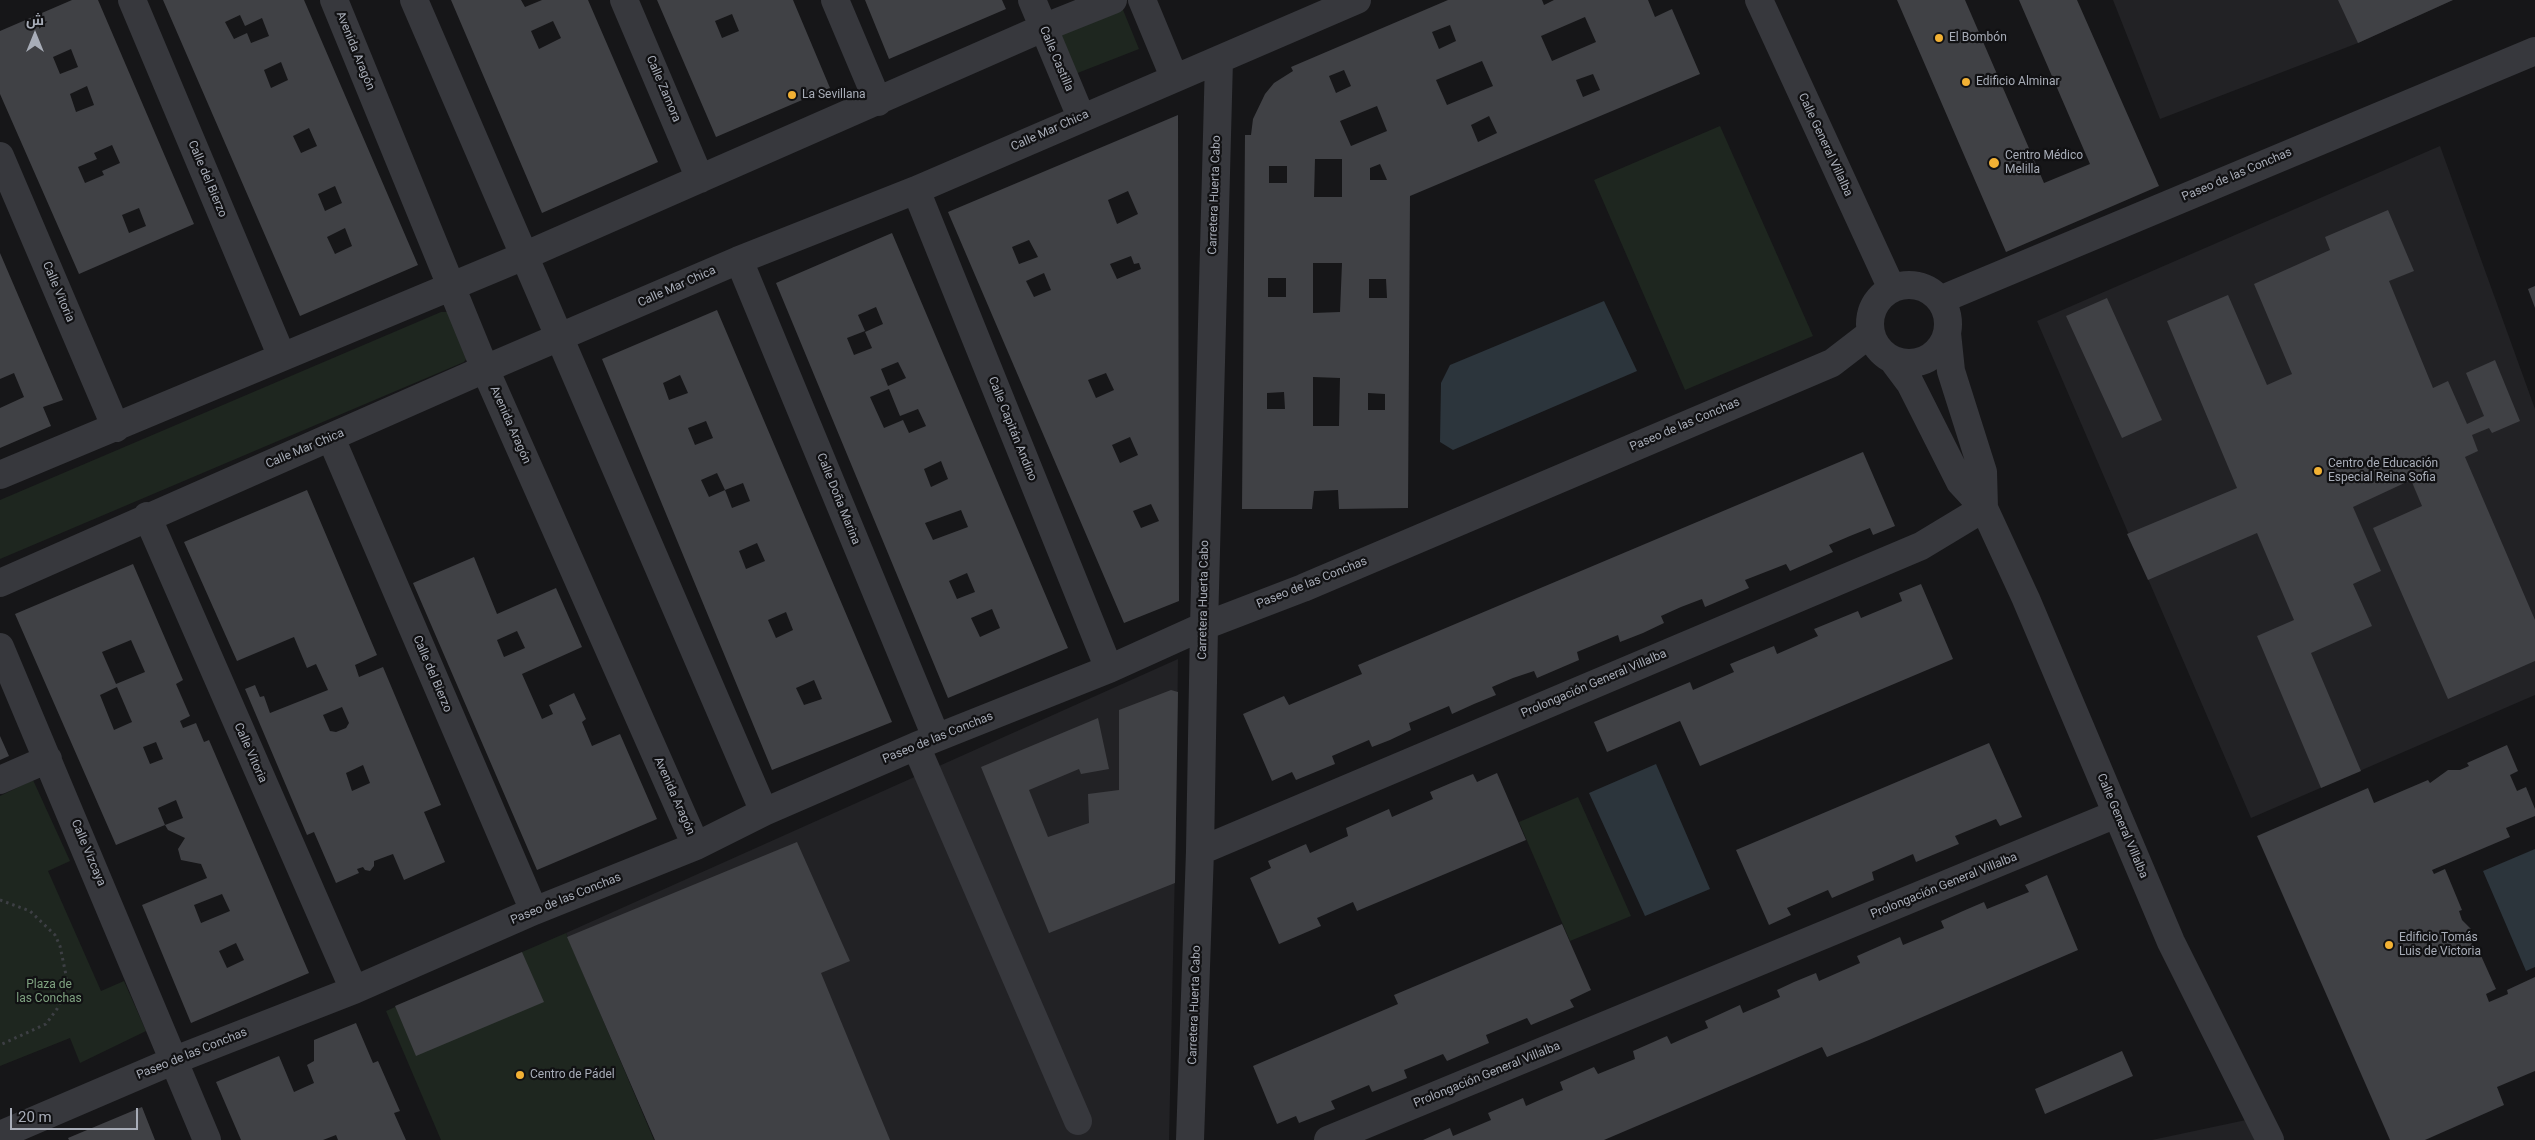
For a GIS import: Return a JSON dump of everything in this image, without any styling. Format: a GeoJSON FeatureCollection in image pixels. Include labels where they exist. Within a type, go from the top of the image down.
{"type":"FeatureCollection","features":[{"type":"Feature","properties":{"kind":"street","name":"Calle del Bierzo"},"geometry":{"type":"LineString","coordinates":[[132,0],[282,357]]}},
{"type":"Feature","properties":{"kind":"street","name":"Avenida Aragón"},"geometry":{"type":"LineString","coordinates":[[334,0],[485,369],[696,846]]}},
{"type":"Feature","properties":{"kind":"street"},"geometry":{"type":"LineString","coordinates":[[414,0],[764,812]]}},
{"type":"Feature","properties":{"kind":"street","name":"Calle Zamora"},"geometry":{"type":"LineString","coordinates":[[624,0],[700,179]]}},
{"type":"Feature","properties":{"kind":"street"},"geometry":{"type":"LineString","coordinates":[[835,0],[878,102]]}},
{"type":"Feature","properties":{"kind":"street","name":"Calle Castilla"},"geometry":{"type":"LineString","coordinates":[[1032,0],[1081,117]]}},
{"type":"Feature","properties":{"kind":"street"},"geometry":{"type":"LineString","coordinates":[[0,476],[524,256],[1043,28],[1113,0]]}},
{"type":"Feature","properties":{"kind":"street"},"geometry":{"type":"LineString","coordinates":[[1142,0],[1174,77]]}},
{"type":"Feature","properties":{"kind":"street","name":"Calle Mar Chica"},"geometry":{"type":"LineString","coordinates":[[0,583],[147,516],[331,438],[485,369],[739,260],[916,190],[1081,117],[1357,0]]}},
{"type":"Feature","properties":{"kind":"street","name":"Calle General Villalba"},"geometry":{"type":"LineString","coordinates":[[1759,0],[1892,289]]}},
{"type":"Feature","properties":{"kind":"street","name":"Paseo de las Conchas"},"geometry":{"type":"LineString","coordinates":[[1940,300],[2535,50]]}},
{"type":"Feature","properties":{"kind":"street","name":"Carretera Huerta Cabo"},"geometry":{"type":"LineString","coordinates":[[1190,1140],[1200,851],[1218,60]]}},
{"type":"Feature","properties":{"kind":"street","name":"Calle Vitoria"},"geometry":{"type":"LineString","coordinates":[[0,156],[116,428]]}},
{"type":"Feature","properties":{"kind":"street","name":"Calle Capitán Andino"},"geometry":{"type":"LineString","coordinates":[[916,190],[1109,669]]}},
{"type":"Feature","properties":{"kind":"street","name":"Calle Doña Marina"},"geometry":{"type":"LineString","coordinates":[[739,260],[926,742],[1078,1120]]}},
{"type":"Feature","properties":{"kind":"street"},"geometry":{"type":"LineString","coordinates":[[1904,285],[1918,286],[1930,290],[1940,300],[1947,316],[1947,333],[1941,346],[1932,356],[1919,362],[1905,363],[1892,359],[1882,352],[1871,333],[1870,322],[1876,302],[1892,289],[1904,285]]}},
{"type":"Feature","properties":{"kind":"street","name":"Paseo de las Conchas"},"geometry":{"type":"LineString","coordinates":[[0,1135],[175,1060],[354,990],[534,911],[696,846],[764,812],[926,742],[1109,669],[1204,626],[1303,588],[1832,363],[1871,333]]}},
{"type":"Feature","properties":{"kind":"street","name":"Calle General Villalba"},"geometry":{"type":"LineString","coordinates":[[1947,333],[1951,371],[1983,472],[1984,508]]}},
{"type":"Feature","properties":{"kind":"street","name":"Calle General Villalba"},"geometry":{"type":"LineString","coordinates":[[1892,359],[1910,383],[1960,482],[1984,508],[2026,599],[2186,975],[2263,1134]]}},
{"type":"Feature","properties":{"kind":"street","name":"Calle del Bierzo"},"geometry":{"type":"LineString","coordinates":[[331,438],[534,911]]}},
{"type":"Feature","properties":{"kind":"street","name":"Prolongación General Villalba"},"geometry":{"type":"LineString","coordinates":[[1200,851],[1921,546],[1984,508]]}},
{"type":"Feature","properties":{"kind":"street","name":"Calle Vitoria"},"geometry":{"type":"LineString","coordinates":[[147,516],[354,990]]}},
{"type":"Feature","properties":{"kind":"street","name":"Calle Vizcaya"},"geometry":{"type":"LineString","coordinates":[[0,648],[175,1060],[207,1140]]}},
{"type":"Feature","properties":{"kind":"street"},"geometry":{"type":"LineString","coordinates":[[0,780],[48,759]]}},
{"type":"Feature","properties":{"kind":"street","name":"Prolongación General Villalba"},"geometry":{"type":"LineString","coordinates":[[1328,1140],[2116,814]]}},
{"type":"Feature","properties":{"kind":"path"},"geometry":{"type":"LineString","coordinates":[[0,900],[30,911],[54,935],[60,946],[66,975],[65,991],[57,1009],[46,1024],[0,1045]]}},
{"type":"Feature","properties":{"kind":"shaded area"},"geometry":{"type":"Polygon","coordinates":[[[2113,0],[2453,0],[2358,43],[2160,119],[2113,0]]]}},
{"type":"Feature","properties":{"kind":"shaded area","name":"Centro de Educación Especial Reina Sofia"},"geometry":{"type":"Polygon","coordinates":[[[2440,146],[2535,409],[2535,695],[2251,818],[2037,321],[2440,146]]]}},
{"type":"Feature","properties":{"kind":"shaded area"},"geometry":{"type":"Polygon","coordinates":[[[1604,301],[1637,371],[1453,450],[1440,442],[1441,383],[1450,365],[1604,301]]]}},
{"type":"Feature","properties":{"kind":"shaded area"},"geometry":{"type":"Polygon","coordinates":[[[1178,659],[1169,1140],[655,1140],[566,933],[1178,659]]]}},
{"type":"Feature","properties":{"kind":"shaded area"},"geometry":{"type":"Polygon","coordinates":[[[1656,764],[1710,889],[1645,916],[1589,793],[1656,764]]]}},
{"type":"Feature","properties":{"kind":"shaded area"},"geometry":{"type":"Polygon","coordinates":[[[2535,849],[2535,967],[2526,971],[2483,871],[2535,849]]]}},
{"type":"Feature","properties":{"kind":"shaded area"},"geometry":{"type":"Polygon","coordinates":[[[2246,1120],[2257,1140],[2152,1140],[2246,1120]]]}},
{"type":"Feature","properties":{"kind":"green space"},"geometry":{"type":"Polygon","coordinates":[[[1121,5],[1139,49],[1075,74],[1057,31],[1121,5]]]}},
{"type":"Feature","properties":{"kind":"green space"},"geometry":{"type":"Polygon","coordinates":[[[1720,126],[1813,336],[1685,390],[1594,180],[1720,126]]]}},
{"type":"Feature","properties":{"kind":"green space"},"geometry":{"type":"Polygon","coordinates":[[[441,312],[449,312],[469,356],[464,362],[0,559],[0,500],[441,312]]]}},
{"type":"Feature","properties":{"kind":"green space","name":"Plaza de las Conchas"},"geometry":{"type":"Polygon","coordinates":[[[33,780],[70,861],[48,871],[101,991],[124,981],[146,1031],[80,1063],[70,1038],[0,1066],[0,796],[33,780]]]}},
{"type":"Feature","properties":{"kind":"green space"},"geometry":{"type":"Polygon","coordinates":[[[1578,797],[1631,916],[1570,941],[1519,822],[1578,797]]]}},
{"type":"Feature","properties":{"kind":"green space","name":"Centro de Pádel"},"geometry":{"type":"Polygon","coordinates":[[[566,933],[654,1140],[441,1140],[386,1011],[566,933]]]}},
{"type":"Feature","properties":{"kind":"building"},"geometry":{"type":"Polygon","coordinates":[[[72,0],[98,0],[194,224],[79,274],[0,94],[0,31],[72,0]],[[71,49],[53,57],[60,74],[78,67],[71,49]],[[87,86],[70,94],[76,112],[94,105],[87,86]],[[112,145],[94,153],[97,159],[78,167],[85,183],[104,175],[102,171],[120,163],[112,145]],[[139,208],[122,215],[129,233],[146,226],[139,208]]]}},
{"type":"Feature","properties":{"kind":"building"},"geometry":{"type":"Polygon","coordinates":[[[163,0],[304,0],[418,265],[300,316],[163,0]],[[240,15],[225,22],[234,39],[247,33],[251,43],[269,36],[262,18],[245,26],[240,15]],[[281,62],[264,70],[271,88],[288,80],[281,62]],[[309,128],[293,136],[301,153],[317,146],[309,128]],[[335,186],[318,194],[325,211],[342,203],[335,186]],[[345,228],[327,237],[335,254],[352,246],[345,228]]]}},
{"type":"Feature","properties":{"kind":"building"},"geometry":{"type":"Polygon","coordinates":[[[451,0],[521,0],[525,7],[542,0],[588,0],[658,162],[542,213],[451,0]],[[553,21],[531,31],[539,49],[561,38],[553,21]]]}},
{"type":"Feature","properties":{"kind":"building"},"geometry":{"type":"Polygon","coordinates":[[[657,0],[793,0],[830,88],[716,137],[657,0]],[[732,14],[715,21],[722,38],[739,31],[732,14]]]}},
{"type":"Feature","properties":{"kind":"building"},"geometry":{"type":"Polygon","coordinates":[[[865,0],[1002,0],[1006,9],[889,59],[865,0]]]}},
{"type":"Feature","properties":{"kind":"building"},"geometry":{"type":"Polygon","coordinates":[[[1448,0],[1542,0],[1544,5],[1554,0],[1648,0],[1655,17],[1672,9],[1700,74],[1410,196],[1408,508],[1339,509],[1338,490],[1314,491],[1312,509],[1242,509],[1245,135],[1251,135],[1253,119],[1265,94],[1274,83],[1293,71],[1291,67],[1448,0]],[[1585,17],[1541,36],[1552,61],[1596,42],[1585,17]],[[1450,25],[1432,32],[1439,49],[1456,41],[1450,25]],[[1482,61],[1436,80],[1447,105],[1493,86],[1482,61]],[[1344,70],[1329,76],[1336,93],[1351,86],[1344,70]],[[1593,74],[1576,80],[1583,97],[1600,90],[1593,74]],[[1377,106],[1340,121],[1351,146],[1387,131],[1377,106]],[[1489,116],[1471,125],[1478,142],[1497,133],[1489,116]],[[1315,159],[1314,197],[1342,197],[1342,159],[1315,159]],[[1380,164],[1370,168],[1370,180],[1387,180],[1380,164]],[[1269,166],[1269,183],[1287,183],[1287,166],[1269,166]],[[1313,263],[1313,313],[1340,312],[1342,263],[1313,263]],[[1268,278],[1268,297],[1286,297],[1286,278],[1268,278]],[[1369,279],[1369,298],[1387,298],[1386,279],[1369,279]],[[1313,377],[1313,426],[1339,426],[1340,378],[1313,377]],[[1284,392],[1267,393],[1267,409],[1285,409],[1284,392]],[[1368,393],[1368,410],[1385,410],[1385,394],[1368,393]]]}},
{"type":"Feature","properties":{"kind":"building","name":"Edificio Alminar"},"geometry":{"type":"Polygon","coordinates":[[[1897,0],[1965,0],[2044,183],[2090,164],[2019,0],[2077,0],[2159,186],[2006,252],[1897,0]]]}},
{"type":"Feature","properties":{"kind":"building"},"geometry":{"type":"Polygon","coordinates":[[[2338,0],[2453,0],[2358,43],[2338,0]]]}},
{"type":"Feature","properties":{"kind":"building"},"geometry":{"type":"Polygon","coordinates":[[[1178,115],[1179,601],[1124,623],[948,212],[1178,115]],[[1128,191],[1108,200],[1117,224],[1138,214],[1128,191]],[[1029,240],[1012,247],[1019,264],[1038,257],[1029,240]],[[1131,256],[1110,264],[1117,279],[1141,269],[1139,263],[1134,264],[1131,256]],[[1044,273],[1026,281],[1034,297],[1051,290],[1044,273]],[[1106,373],[1088,380],[1096,398],[1114,390],[1106,373]],[[1130,437],[1112,445],[1120,463],[1138,455],[1130,437]],[[1151,504],[1133,511],[1141,528],[1159,521],[1151,504]]]}},
{"type":"Feature","properties":{"kind":"building"},"geometry":{"type":"Polygon","coordinates":[[[2388,210],[2414,271],[2389,281],[2433,388],[2448,381],[2467,424],[2484,416],[2466,373],[2495,360],[2520,421],[2492,433],[2489,428],[2472,435],[2478,451],[2465,457],[2535,620],[2535,661],[2448,699],[2373,528],[2422,506],[2411,480],[2353,507],[2381,571],[2353,584],[2372,626],[2311,653],[2361,771],[2321,788],[2257,636],[2294,620],[2257,533],[2148,580],[2127,534],[2237,488],[2167,321],[2228,295],[2267,385],[2292,374],[2254,284],[2330,250],[2325,237],[2388,210]]]}},
{"type":"Feature","properties":{"kind":"building"},"geometry":{"type":"Polygon","coordinates":[[[892,233],[1068,648],[948,698],[776,283],[892,233]],[[876,307],[858,315],[865,331],[847,338],[854,355],[872,348],[865,332],[883,324],[876,307]],[[898,362],[881,369],[888,386],[906,378],[898,362]],[[889,389],[870,397],[884,428],[903,420],[909,433],[926,426],[918,409],[900,416],[889,389]],[[941,461],[924,469],[931,487],[948,479],[941,461]],[[961,510],[925,523],[933,540],[968,527],[961,510]],[[967,573],[949,581],[957,599],[975,592],[967,573]],[[992,609],[971,618],[980,637],[1000,628],[992,609]]]}},
{"type":"Feature","properties":{"kind":"building"},"geometry":{"type":"Polygon","coordinates":[[[0,253],[63,400],[43,407],[51,426],[0,448],[0,408],[24,397],[14,373],[0,379],[0,253]]]}},
{"type":"Feature","properties":{"kind":"building"},"geometry":{"type":"Polygon","coordinates":[[[2535,286],[2535,308],[2528,289],[2535,286]]]}},
{"type":"Feature","properties":{"kind":"building"},"geometry":{"type":"Polygon","coordinates":[[[2107,298],[2162,420],[2122,438],[2066,316],[2107,298]]]}},
{"type":"Feature","properties":{"kind":"building"},"geometry":{"type":"Polygon","coordinates":[[[717,310],[892,722],[772,770],[602,359],[717,310]],[[680,375],[663,383],[669,400],[688,393],[680,375]],[[706,421],[688,428],[695,445],[713,438],[706,421]],[[717,473],[701,480],[709,497],[725,490],[717,473]],[[743,483],[725,490],[732,508],[750,501],[743,483]],[[757,543],[739,551],[746,569],[765,561],[757,543]],[[786,612],[768,620],[776,638],[793,630],[786,612]],[[814,680],[796,688],[804,705],[822,699],[814,680]]]}},
{"type":"Feature","properties":{"kind":"building"},"geometry":{"type":"Polygon","coordinates":[[[1863,452],[1895,526],[1873,535],[1870,528],[1829,545],[1833,552],[1790,571],[1786,564],[1745,580],[1749,588],[1705,607],[1702,599],[1681,607],[1661,616],[1664,623],[1620,642],[1618,635],[1577,652],[1579,660],[1537,678],[1534,671],[1513,678],[1492,687],[1496,695],[1452,714],[1449,706],[1409,723],[1411,730],[1372,747],[1369,740],[1332,756],[1335,764],[1296,780],[1292,772],[1272,781],[1243,714],[1284,696],[1289,705],[1362,674],[1358,665],[1863,452]]]}},
{"type":"Feature","properties":{"kind":"building"},"geometry":{"type":"Polygon","coordinates":[[[307,490],[377,655],[355,665],[359,677],[383,667],[441,805],[424,812],[445,862],[404,880],[393,854],[374,861],[374,866],[370,871],[365,870],[363,867],[357,869],[359,873],[336,883],[314,832],[307,835],[245,689],[255,685],[260,697],[264,696],[270,713],[328,690],[316,664],[307,668],[294,637],[237,661],[184,542],[307,490]],[[342,707],[323,715],[330,731],[336,732],[346,728],[349,723],[342,707]],[[363,765],[346,773],[352,791],[370,783],[363,765]]]}},
{"type":"Feature","properties":{"kind":"building"},"geometry":{"type":"Polygon","coordinates":[[[474,557],[497,614],[556,588],[582,647],[522,674],[542,719],[553,714],[549,705],[574,693],[586,719],[582,722],[592,746],[620,734],[657,819],[537,870],[413,583],[474,557]],[[517,631],[497,640],[504,657],[525,648],[517,631]]]}},
{"type":"Feature","properties":{"kind":"building"},"geometry":{"type":"Polygon","coordinates":[[[133,564],[183,680],[176,684],[190,716],[180,721],[183,728],[196,723],[204,742],[209,740],[309,973],[191,1023],[142,905],[207,878],[201,864],[181,860],[178,849],[185,838],[168,830],[165,825],[116,845],[15,614],[133,564]],[[131,640],[102,652],[116,684],[145,672],[131,640]],[[117,687],[100,695],[114,730],[132,722],[117,687]],[[156,742],[143,747],[150,764],[163,759],[156,742]],[[176,800],[158,808],[165,825],[183,818],[176,800]],[[222,894],[194,905],[201,923],[230,911],[222,894]],[[236,943],[219,951],[227,968],[244,960],[236,943]]]}},
{"type":"Feature","properties":{"kind":"building"},"geometry":{"type":"Polygon","coordinates":[[[1921,584],[1953,659],[1700,766],[1680,721],[1607,752],[1594,722],[1690,682],[1693,690],[1734,672],[1730,664],[1774,646],[1777,654],[1818,636],[1814,629],[1858,611],[1861,618],[1902,601],[1899,593],[1921,584]]]}},
{"type":"Feature","properties":{"kind":"building"},"geometry":{"type":"Polygon","coordinates":[[[1171,690],[1178,692],[1175,883],[1049,933],[981,767],[1098,718],[1109,769],[1081,774],[1079,769],[1029,790],[1048,837],[1089,823],[1088,794],[1119,790],[1119,710],[1171,690]]]}},
{"type":"Feature","properties":{"kind":"building"},"geometry":{"type":"Polygon","coordinates":[[[0,736],[9,756],[0,760],[0,736]]]}},
{"type":"Feature","properties":{"kind":"building"},"geometry":{"type":"Polygon","coordinates":[[[1989,743],[2022,817],[2000,826],[1996,819],[1955,836],[1959,844],[1916,862],[1913,854],[1872,872],[1874,880],[1832,898],[1828,890],[1787,908],[1791,915],[1769,925],[1736,850],[1989,743]]]}},
{"type":"Feature","properties":{"kind":"building","name":"Edificio Tomás Luis de Victoria"},"geometry":{"type":"Polygon","coordinates":[[[2507,745],[2518,771],[2510,775],[2517,791],[2526,787],[2535,809],[2535,816],[2506,828],[2510,837],[2432,870],[2434,874],[2445,869],[2462,910],[2459,911],[2462,920],[2471,929],[2471,942],[2475,950],[2478,949],[2496,989],[2486,994],[2489,1002],[2508,994],[2507,990],[2535,977],[2535,1071],[2497,1087],[2504,1105],[2425,1140],[2390,1140],[2257,836],[2368,788],[2374,803],[2428,780],[2430,783],[2448,770],[2460,770],[2469,766],[2467,763],[2507,745]]]}},
{"type":"Feature","properties":{"kind":"building"},"geometry":{"type":"Polygon","coordinates":[[[1497,773],[1526,840],[1357,911],[1353,902],[1317,918],[1321,926],[1279,944],[1250,878],[1271,868],[1268,861],[1306,844],[1310,853],[1348,836],[1346,828],[1389,809],[1392,817],[1433,799],[1430,792],[1473,774],[1477,782],[1497,773]]]}},
{"type":"Feature","properties":{"kind":"building"},"geometry":{"type":"Polygon","coordinates":[[[797,842],[850,961],[821,973],[890,1140],[655,1140],[567,937],[797,842]]]}},
{"type":"Feature","properties":{"kind":"building"},"geometry":{"type":"Polygon","coordinates":[[[2047,875],[2078,950],[1869,1040],[1827,1057],[1822,1047],[1604,1140],[1423,1140],[1450,1128],[1453,1136],[1491,1120],[1488,1113],[1523,1098],[1526,1106],[1563,1090],[1560,1082],[1594,1067],[1598,1074],[1635,1059],[1633,1051],[1667,1036],[1671,1044],[1708,1028],[1705,1021],[1740,1005],[1743,1013],[1780,997],[1777,990],[1794,982],[1816,973],[1819,981],[1860,963],[1857,956],[1900,937],[1903,945],[1944,928],[1941,921],[1984,902],[1987,909],[2029,892],[2025,885],[2047,875]]]}},
{"type":"Feature","properties":{"kind":"building"},"geometry":{"type":"Polygon","coordinates":[[[1562,924],[1591,990],[1570,1000],[1574,1007],[1531,1025],[1527,1018],[1486,1035],[1489,1043],[1447,1061],[1443,1054],[1404,1070],[1407,1078],[1372,1092],[1369,1085],[1331,1101],[1335,1109],[1299,1123],[1296,1116],[1277,1124],[1253,1066],[1398,1004],[1394,995],[1562,924]]]}},
{"type":"Feature","properties":{"kind":"building"},"geometry":{"type":"Polygon","coordinates":[[[522,952],[544,1002],[416,1056],[395,1006],[522,952]]]}},
{"type":"Feature","properties":{"kind":"building"},"geometry":{"type":"Polygon","coordinates":[[[356,1023],[373,1063],[378,1061],[400,1111],[394,1113],[406,1140],[338,1140],[336,1135],[323,1140],[241,1140],[216,1082],[279,1056],[294,1092],[314,1083],[307,1065],[314,1061],[314,1040],[356,1023]]]}},
{"type":"Feature","properties":{"kind":"building"},"geometry":{"type":"Polygon","coordinates":[[[2122,1051],[2133,1076],[2045,1114],[2035,1089],[2122,1051]]]}},
{"type":"Feature","properties":{"kind":"building"},"geometry":{"type":"Polygon","coordinates":[[[142,1107],[155,1140],[69,1140],[68,1138],[142,1107]]]}},
{"type":"Feature","properties":{"kind":"place","name":"El Bombón"},"geometry":{"type":"Point","coordinates":[1939,38]}},
{"type":"Feature","properties":{"kind":"place","name":"Edificio Alminar"},"geometry":{"type":"Point","coordinates":[1966,82]}},
{"type":"Feature","properties":{"kind":"place","name":"La Sevillana"},"geometry":{"type":"Point","coordinates":[792,95]}},
{"type":"Feature","properties":{"kind":"place","name":"Centro Médico Melilla"},"geometry":{"type":"Point","coordinates":[1994,163]}},
{"type":"Feature","properties":{"kind":"place","name":"Centro de Educación Especial Reina Sofia"},"geometry":{"type":"Point","coordinates":[2318,471]}},
{"type":"Feature","properties":{"kind":"place","name":"Edificio Tomás Luis de Victoria"},"geometry":{"type":"Point","coordinates":[2389,945]}},
{"type":"Feature","properties":{"kind":"place","name":"Centro de Pádel"},"geometry":{"type":"Point","coordinates":[520,1075]}}]}
